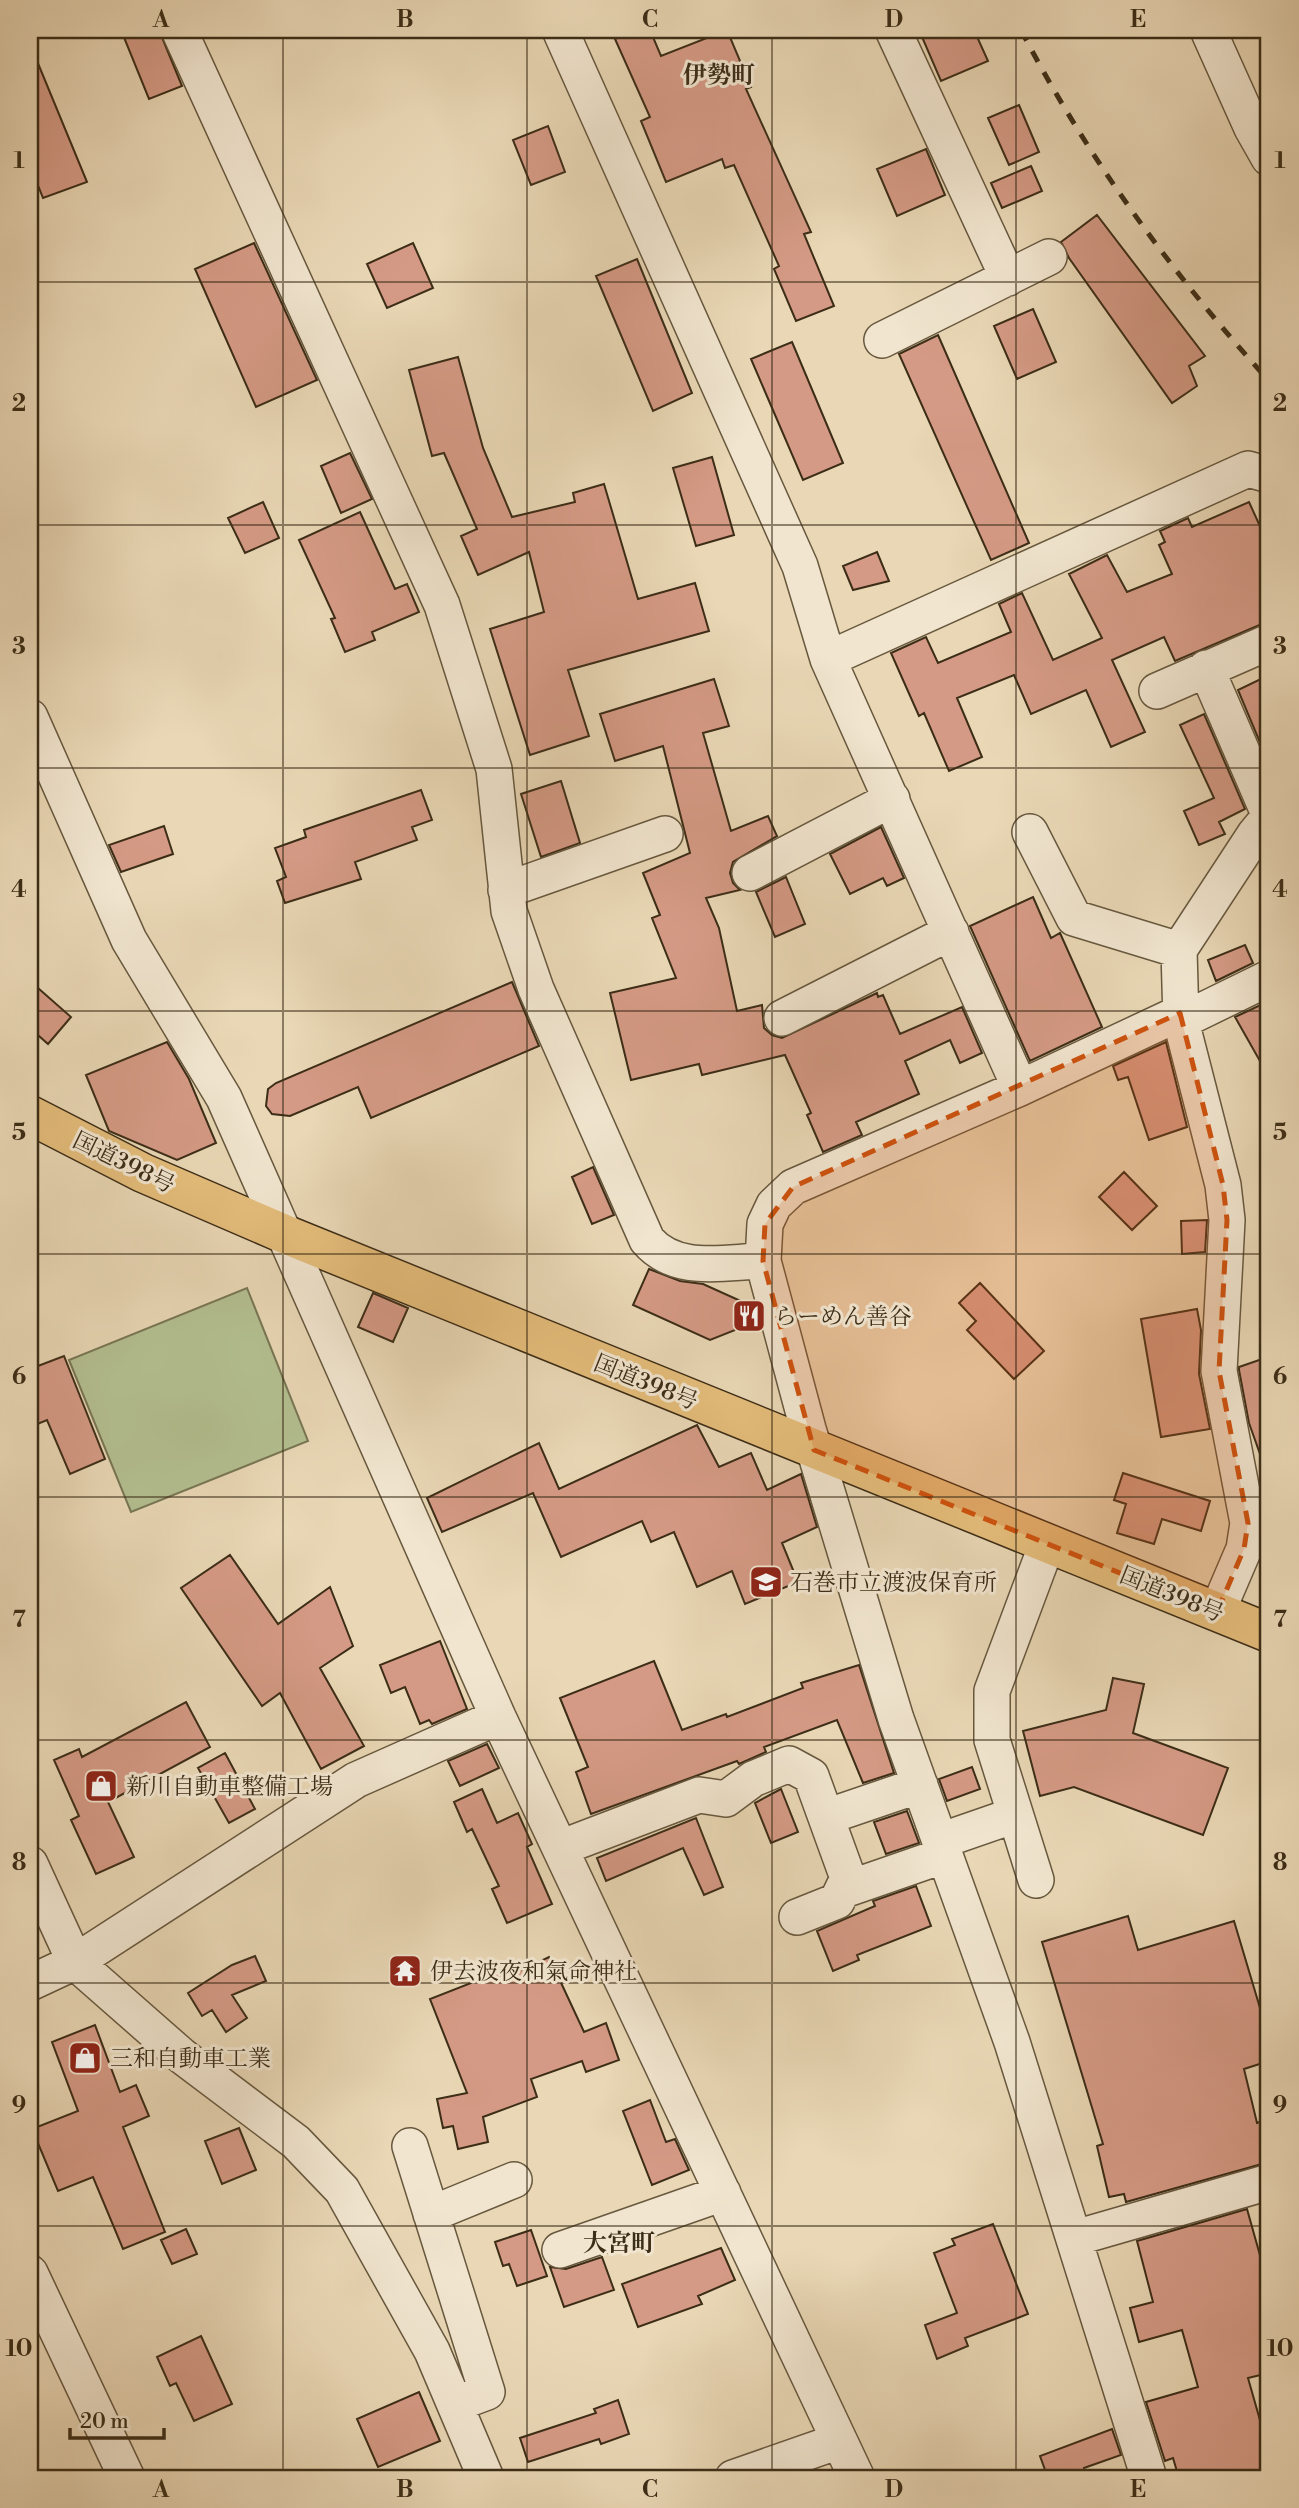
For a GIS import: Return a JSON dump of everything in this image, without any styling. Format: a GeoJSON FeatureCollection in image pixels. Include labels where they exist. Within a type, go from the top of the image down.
{"type":"FeatureCollection","features":[{"type":"Feature","properties":{"kind":"highway","name":"国道398号"},"geometry":{"type":"LineString","coordinates":[[30,1115],[143,1173],[282,1233],[1269,1633]]}},
{"type":"Feature","properties":{"kind":"street"},"geometry":{"type":"LineString","coordinates":[[179,30],[442,605],[494,769],[509,911],[536,989],[648,1240],[657,1252],[685,1264],[763,1261]]}},
{"type":"Feature","properties":{"kind":"street"},"geometry":{"type":"LineString","coordinates":[[893,30],[1008,278]]}},
{"type":"Feature","properties":{"kind":"street"},"geometry":{"type":"LineString","coordinates":[[1208,30],[1252,128],[1269,158]]}},
{"type":"Feature","properties":{"kind":"street"},"geometry":{"type":"LineString","coordinates":[[570,33],[800,566],[828,659],[1020,1088]]}},
{"type":"Feature","properties":{"kind":"street"},"geometry":{"type":"LineString","coordinates":[[882,340],[1049,257]]}},
{"type":"Feature","properties":{"kind":"street"},"geometry":{"type":"LineString","coordinates":[[828,659],[1248,469],[1269,475]]}},
{"type":"Feature","properties":{"kind":"street"},"geometry":{"type":"LineString","coordinates":[[1157,691],[1269,642]]}},
{"type":"Feature","properties":{"kind":"street"},"geometry":{"type":"LineString","coordinates":[[1206,668],[1269,816],[1179,950],[1181,1017],[1223,1185],[1227,1220],[1219,1371],[1248,1523],[1244,1549],[1217,1612]]}},
{"type":"Feature","properties":{"kind":"street"},"geometry":{"type":"LineString","coordinates":[[30,717],[129,940],[224,1098],[498,1717],[857,2478]]}},
{"type":"Feature","properties":{"kind":"street"},"geometry":{"type":"LineString","coordinates":[[750,873],[892,799]]}},
{"type":"Feature","properties":{"kind":"street"},"geometry":{"type":"LineString","coordinates":[[1030,832],[1074,918],[1179,950]]}},
{"type":"Feature","properties":{"kind":"street"},"geometry":{"type":"LineString","coordinates":[[506,890],[665,834]]}},
{"type":"Feature","properties":{"kind":"street"},"geometry":{"type":"LineString","coordinates":[[782,1018],[951,932]]}},
{"type":"Feature","properties":{"kind":"street"},"geometry":{"type":"LineString","coordinates":[[1149,2478],[1012,2042],[897,1720],[814,1450],[763,1261],[765,1224],[774,1205],[793,1186],[1269,978]]}},
{"type":"Feature","properties":{"kind":"street"},"geometry":{"type":"LineString","coordinates":[[1036,1880],[992,1740],[992,1691],[1047,1544]]}},
{"type":"Feature","properties":{"kind":"street"},"geometry":{"type":"LineString","coordinates":[[30,1983],[75,1962],[356,1780],[498,1717]]}},
{"type":"Feature","properties":{"kind":"street"},"geometry":{"type":"LineString","coordinates":[[560,1848],[699,1795],[726,1798],[753,1779],[789,1764],[811,1776],[848,1878],[837,1901],[797,1917]]}},
{"type":"Feature","properties":{"kind":"street"},"geometry":{"type":"LineString","coordinates":[[826,1817],[920,1785]]}},
{"type":"Feature","properties":{"kind":"street"},"geometry":{"type":"LineString","coordinates":[[844,1890],[1015,1815]]}},
{"type":"Feature","properties":{"kind":"street"},"geometry":{"type":"LineString","coordinates":[[30,1864],[75,1962],[182,2056],[296,2142],[342,2190],[432,2351],[486,2478]]}},
{"type":"Feature","properties":{"kind":"street"},"geometry":{"type":"LineString","coordinates":[[410,2146],[487,2392],[454,2404]]}},
{"type":"Feature","properties":{"kind":"street"},"geometry":{"type":"LineString","coordinates":[[431,2214],[514,2180]]}},
{"type":"Feature","properties":{"kind":"street"},"geometry":{"type":"LineString","coordinates":[[1075,2238],[1269,2182]]}},
{"type":"Feature","properties":{"kind":"street"},"geometry":{"type":"LineString","coordinates":[[559,2250],[723,2193]]}},
{"type":"Feature","properties":{"kind":"street"},"geometry":{"type":"LineString","coordinates":[[30,2273],[127,2478]]}},
{"type":"Feature","properties":{"kind":"street"},"geometry":{"type":"LineString","coordinates":[[733,2478],[839,2441]]}},
{"type":"Feature","properties":{"kind":"highlighted area"},"geometry":{"type":"Polygon","coordinates":[[[1180,1013],[1223,1185],[1227,1220],[1219,1371],[1248,1523],[1244,1549],[1217,1612],[814,1450],[763,1261],[765,1224],[793,1187],[1180,1013]]]}},
{"type":"Feature","properties":{"kind":"green space"},"geometry":{"type":"Polygon","coordinates":[[[247,1288],[308,1441],[131,1512],[69,1360],[247,1288]]]}},
{"type":"Feature","properties":{"kind":"building"},"geometry":{"type":"Polygon","coordinates":[[[121,30],[159,30],[182,86],[149,99],[121,30]]]}},
{"type":"Feature","properties":{"kind":"building"},"geometry":{"type":"Polygon","coordinates":[[[637,30],[650,30],[661,56],[727,30],[751,87],[746,89],[811,232],[804,234],[834,306],[796,321],[774,269],[779,266],[734,165],[725,168],[722,159],[666,182],[641,121],[650,117],[615,39],[637,30]]]}},
{"type":"Feature","properties":{"kind":"building"},"geometry":{"type":"Polygon","coordinates":[[[919,30],[974,30],[988,61],[941,81],[919,30]]]}},
{"type":"Feature","properties":{"kind":"building"},"geometry":{"type":"Polygon","coordinates":[[[30,44],[87,182],[43,198],[30,165],[30,44]]]}},
{"type":"Feature","properties":{"kind":"building"},"geometry":{"type":"Polygon","coordinates":[[[1019,105],[1039,152],[1009,165],[988,118],[1019,105]]]}},
{"type":"Feature","properties":{"kind":"building"},"geometry":{"type":"Polygon","coordinates":[[[548,126],[565,172],[531,185],[513,140],[548,126]]]}},
{"type":"Feature","properties":{"kind":"building"},"geometry":{"type":"Polygon","coordinates":[[[926,149],[945,195],[897,216],[877,169],[926,149]]]}},
{"type":"Feature","properties":{"kind":"building"},"geometry":{"type":"Polygon","coordinates":[[[1031,166],[1042,191],[1002,208],[991,183],[1031,166]]]}},
{"type":"Feature","properties":{"kind":"building"},"geometry":{"type":"Polygon","coordinates":[[[1097,215],[1205,356],[1189,366],[1197,386],[1172,403],[1069,258],[1061,242],[1097,215]]]}},
{"type":"Feature","properties":{"kind":"building"},"geometry":{"type":"Polygon","coordinates":[[[254,243],[317,380],[256,407],[195,269],[254,243]]]}},
{"type":"Feature","properties":{"kind":"building"},"geometry":{"type":"Polygon","coordinates":[[[413,243],[433,288],[387,308],[367,264],[413,243]]]}},
{"type":"Feature","properties":{"kind":"building"},"geometry":{"type":"Polygon","coordinates":[[[637,259],[692,393],[653,411],[596,276],[637,259]]]}},
{"type":"Feature","properties":{"kind":"building"},"geometry":{"type":"Polygon","coordinates":[[[1033,309],[1056,362],[1017,379],[994,326],[1033,309]]]}},
{"type":"Feature","properties":{"kind":"building"},"geometry":{"type":"Polygon","coordinates":[[[938,335],[1029,543],[991,560],[899,354],[938,335]]]}},
{"type":"Feature","properties":{"kind":"building"},"geometry":{"type":"Polygon","coordinates":[[[792,342],[843,463],[803,480],[751,359],[792,342]]]}},
{"type":"Feature","properties":{"kind":"building"},"geometry":{"type":"Polygon","coordinates":[[[458,357],[483,448],[512,517],[575,502],[573,493],[604,484],[638,599],[695,583],[709,631],[568,670],[589,736],[530,755],[490,629],[544,612],[529,552],[478,575],[461,536],[477,529],[444,453],[432,456],[409,370],[458,357]]]}},
{"type":"Feature","properties":{"kind":"building"},"geometry":{"type":"Polygon","coordinates":[[[350,453],[372,499],[341,513],[321,466],[350,453]]]}},
{"type":"Feature","properties":{"kind":"building"},"geometry":{"type":"Polygon","coordinates":[[[712,457],[734,535],[696,546],[673,468],[712,457]]]}},
{"type":"Feature","properties":{"kind":"building"},"geometry":{"type":"Polygon","coordinates":[[[263,502],[279,538],[245,553],[228,518],[263,502]]]}},
{"type":"Feature","properties":{"kind":"building"},"geometry":{"type":"Polygon","coordinates":[[[1249,502],[1269,546],[1269,621],[1175,661],[1164,637],[1112,660],[1145,732],[1111,747],[1086,690],[1031,714],[1014,675],[957,698],[982,757],[949,771],[924,713],[919,716],[891,653],[926,637],[938,663],[1011,632],[999,604],[1022,593],[1053,660],[1102,638],[1069,574],[1107,555],[1127,592],[1172,574],[1159,545],[1165,542],[1160,531],[1188,518],[1192,527],[1249,502]]]}},
{"type":"Feature","properties":{"kind":"building"},"geometry":{"type":"Polygon","coordinates":[[[360,512],[395,589],[407,584],[419,612],[372,632],[375,640],[345,652],[331,619],[335,618],[299,540],[360,512]]]}},
{"type":"Feature","properties":{"kind":"building"},"geometry":{"type":"Polygon","coordinates":[[[877,552],[889,581],[853,590],[843,566],[877,552]]]}},
{"type":"Feature","properties":{"kind":"building"},"geometry":{"type":"Polygon","coordinates":[[[1269,675],[1269,764],[1238,690],[1269,675]]]}},
{"type":"Feature","properties":{"kind":"building"},"geometry":{"type":"Polygon","coordinates":[[[714,679],[729,726],[703,733],[731,831],[768,816],[777,836],[733,862],[730,873],[733,883],[740,890],[706,898],[719,928],[737,1011],[762,1005],[764,1028],[772,1035],[782,1038],[877,993],[878,997],[883,995],[900,1034],[962,1007],[982,1053],[960,1063],[950,1040],[905,1061],[919,1094],[856,1122],[862,1135],[823,1152],[807,1115],[811,1113],[785,1055],[702,1075],[699,1064],[631,1080],[610,993],[676,978],[652,918],[660,915],[643,873],[690,853],[663,746],[615,761],[600,714],[714,679]]]}},
{"type":"Feature","properties":{"kind":"building"},"geometry":{"type":"Polygon","coordinates":[[[1204,714],[1245,809],[1219,822],[1225,834],[1199,845],[1184,811],[1214,798],[1180,725],[1204,714]]]}},
{"type":"Feature","properties":{"kind":"building"},"geometry":{"type":"Polygon","coordinates":[[[561,781],[580,843],[541,857],[521,794],[561,781]]]}},
{"type":"Feature","properties":{"kind":"building"},"geometry":{"type":"Polygon","coordinates":[[[421,790],[432,820],[412,827],[417,840],[355,862],[361,879],[285,903],[277,881],[286,877],[275,848],[306,837],[304,830],[421,790]]]}},
{"type":"Feature","properties":{"kind":"building"},"geometry":{"type":"Polygon","coordinates":[[[164,826],[173,854],[121,872],[109,845],[164,826]]]}},
{"type":"Feature","properties":{"kind":"building"},"geometry":{"type":"Polygon","coordinates":[[[881,827],[904,878],[887,886],[883,878],[850,894],[830,854],[881,827]]]}},
{"type":"Feature","properties":{"kind":"building"},"geometry":{"type":"Polygon","coordinates":[[[786,877],[805,924],[775,937],[756,892],[786,877]]]}},
{"type":"Feature","properties":{"kind":"building"},"geometry":{"type":"Polygon","coordinates":[[[1033,897],[1051,938],[1060,933],[1102,1027],[1030,1061],[970,926],[1033,897]]]}},
{"type":"Feature","properties":{"kind":"building"},"geometry":{"type":"Polygon","coordinates":[[[1245,945],[1253,963],[1216,981],[1208,960],[1245,945]]]}},
{"type":"Feature","properties":{"kind":"building"},"geometry":{"type":"Polygon","coordinates":[[[30,981],[71,1017],[48,1044],[30,1028],[30,981]]]}},
{"type":"Feature","properties":{"kind":"building"},"geometry":{"type":"Polygon","coordinates":[[[512,982],[539,1046],[371,1118],[358,1087],[290,1116],[272,1114],[266,1106],[268,1089],[276,1083],[512,982]]]}},
{"type":"Feature","properties":{"kind":"building"},"geometry":{"type":"Polygon","coordinates":[[[1269,1001],[1269,1077],[1235,1017],[1269,1001]]]}},
{"type":"Feature","properties":{"kind":"building"},"geometry":{"type":"Polygon","coordinates":[[[167,1042],[189,1079],[216,1143],[177,1160],[109,1131],[86,1075],[167,1042]]]}},
{"type":"Feature","properties":{"kind":"building"},"geometry":{"type":"Polygon","coordinates":[[[1166,1042],[1187,1127],[1149,1140],[1128,1077],[1118,1080],[1113,1066],[1166,1042]]]}},
{"type":"Feature","properties":{"kind":"building"},"geometry":{"type":"Polygon","coordinates":[[[593,1167],[614,1215],[592,1224],[572,1177],[593,1167]]]}},
{"type":"Feature","properties":{"kind":"building"},"geometry":{"type":"Polygon","coordinates":[[[1124,1172],[1157,1206],[1132,1230],[1099,1197],[1124,1172]]]}},
{"type":"Feature","properties":{"kind":"building"},"geometry":{"type":"Polygon","coordinates":[[[1207,1220],[1205,1252],[1182,1254],[1181,1221],[1207,1220]]]}},
{"type":"Feature","properties":{"kind":"building"},"geometry":{"type":"Polygon","coordinates":[[[649,1269],[680,1281],[703,1284],[754,1307],[758,1321],[710,1340],[633,1305],[649,1269]]]}},
{"type":"Feature","properties":{"kind":"building"},"geometry":{"type":"Polygon","coordinates":[[[980,1283],[1044,1351],[1014,1379],[967,1330],[976,1321],[959,1303],[980,1283]]]}},
{"type":"Feature","properties":{"kind":"building"},"geometry":{"type":"Polygon","coordinates":[[[373,1293],[408,1308],[393,1342],[358,1327],[373,1293]]]}},
{"type":"Feature","properties":{"kind":"building"},"geometry":{"type":"Polygon","coordinates":[[[1197,1309],[1201,1330],[1199,1374],[1210,1429],[1161,1437],[1141,1319],[1197,1309]]]}},
{"type":"Feature","properties":{"kind":"building"},"geometry":{"type":"Polygon","coordinates":[[[64,1356],[105,1459],[70,1474],[47,1420],[30,1427],[30,1369],[64,1356]]]}},
{"type":"Feature","properties":{"kind":"building"},"geometry":{"type":"Polygon","coordinates":[[[1262,1359],[1269,1380],[1269,1468],[1265,1468],[1249,1423],[1239,1370],[1239,1367],[1262,1359]]]}},
{"type":"Feature","properties":{"kind":"building"},"geometry":{"type":"Polygon","coordinates":[[[697,1425],[719,1467],[751,1453],[767,1490],[801,1474],[817,1527],[782,1543],[798,1582],[745,1604],[732,1571],[697,1587],[674,1532],[651,1542],[642,1521],[561,1557],[533,1493],[442,1532],[427,1498],[539,1443],[559,1489],[697,1425]]]}},
{"type":"Feature","properties":{"kind":"building"},"geometry":{"type":"Polygon","coordinates":[[[1123,1473],[1210,1501],[1201,1531],[1162,1519],[1154,1544],[1117,1533],[1126,1504],[1114,1500],[1123,1473]]]}},
{"type":"Feature","properties":{"kind":"building"},"geometry":{"type":"Polygon","coordinates":[[[230,1555],[278,1624],[330,1587],[353,1646],[320,1668],[364,1746],[321,1769],[280,1693],[262,1706],[181,1588],[230,1555]]]}},
{"type":"Feature","properties":{"kind":"building"},"geometry":{"type":"Polygon","coordinates":[[[440,1641],[467,1709],[432,1724],[429,1720],[420,1724],[405,1687],[391,1693],[380,1665],[440,1641]]]}},
{"type":"Feature","properties":{"kind":"building"},"geometry":{"type":"Polygon","coordinates":[[[654,1661],[682,1730],[726,1714],[727,1717],[803,1688],[801,1683],[859,1665],[894,1773],[863,1783],[837,1720],[764,1747],[766,1752],[739,1764],[737,1761],[591,1814],[576,1772],[588,1767],[560,1698],[654,1661]]]}},
{"type":"Feature","properties":{"kind":"building"},"geometry":{"type":"Polygon","coordinates":[[[1113,1678],[1144,1684],[1133,1733],[1228,1768],[1203,1835],[1074,1787],[1040,1796],[1023,1731],[1106,1710],[1113,1678]]]}},
{"type":"Feature","properties":{"kind":"building"},"geometry":{"type":"Polygon","coordinates":[[[186,1702],[210,1747],[108,1802],[134,1857],[96,1874],[71,1820],[79,1816],[54,1760],[79,1749],[82,1757],[186,1702]]]}},
{"type":"Feature","properties":{"kind":"building"},"geometry":{"type":"Polygon","coordinates":[[[487,1744],[499,1768],[460,1786],[448,1761],[487,1744]]]}},
{"type":"Feature","properties":{"kind":"building"},"geometry":{"type":"Polygon","coordinates":[[[225,1753],[255,1809],[229,1823],[198,1768],[225,1753]]]}},
{"type":"Feature","properties":{"kind":"building"},"geometry":{"type":"Polygon","coordinates":[[[972,1767],[980,1789],[947,1801],[939,1779],[972,1767]]]}},
{"type":"Feature","properties":{"kind":"building"},"geometry":{"type":"Polygon","coordinates":[[[482,1789],[497,1823],[518,1813],[532,1844],[527,1847],[552,1904],[507,1923],[492,1889],[499,1886],[472,1829],[467,1832],[454,1802],[482,1789]]]}},
{"type":"Feature","properties":{"kind":"building"},"geometry":{"type":"Polygon","coordinates":[[[781,1789],[798,1832],[771,1843],[755,1803],[781,1789]]]}},
{"type":"Feature","properties":{"kind":"building"},"geometry":{"type":"Polygon","coordinates":[[[907,1811],[919,1843],[886,1854],[874,1822],[907,1811]]]}},
{"type":"Feature","properties":{"kind":"building"},"geometry":{"type":"Polygon","coordinates":[[[696,1818],[723,1887],[704,1895],[683,1848],[606,1881],[597,1858],[696,1818]]]}},
{"type":"Feature","properties":{"kind":"building"},"geometry":{"type":"Polygon","coordinates":[[[916,1886],[931,1926],[857,1955],[859,1960],[833,1971],[817,1931],[875,1906],[873,1901],[916,1886]]]}},
{"type":"Feature","properties":{"kind":"building"},"geometry":{"type":"Polygon","coordinates":[[[1128,1916],[1138,1950],[1234,1921],[1269,2038],[1269,2061],[1244,2069],[1257,2123],[1265,2120],[1269,2138],[1269,2162],[1126,2202],[1124,2194],[1109,2197],[1097,2146],[1103,2144],[1042,1942],[1128,1916]]]}},
{"type":"Feature","properties":{"kind":"building"},"geometry":{"type":"Polygon","coordinates":[[[255,1956],[266,1981],[232,1995],[247,2018],[226,2032],[212,2010],[202,2016],[188,1993],[232,1965],[255,1956]]]}},
{"type":"Feature","properties":{"kind":"building"},"geometry":{"type":"Polygon","coordinates":[[[549,1957],[584,2032],[606,2023],[619,2060],[586,2072],[582,2061],[531,2079],[537,2097],[483,2117],[488,2142],[458,2149],[453,2126],[443,2128],[437,2099],[467,2093],[430,1999],[504,1970],[506,1977],[549,1957]]]}},
{"type":"Feature","properties":{"kind":"building"},"geometry":{"type":"Polygon","coordinates":[[[95,2025],[120,2092],[136,2085],[149,2116],[123,2127],[165,2232],[123,2249],[93,2177],[58,2191],[32,2129],[78,2111],[52,2042],[95,2025]]]}},
{"type":"Feature","properties":{"kind":"building"},"geometry":{"type":"Polygon","coordinates":[[[650,2100],[666,2142],[675,2139],[689,2170],[652,2185],[623,2111],[650,2100]]]}},
{"type":"Feature","properties":{"kind":"building"},"geometry":{"type":"Polygon","coordinates":[[[239,2128],[256,2170],[222,2184],[205,2141],[239,2128]]]}},
{"type":"Feature","properties":{"kind":"building"},"geometry":{"type":"Polygon","coordinates":[[[1247,2209],[1263,2266],[1269,2264],[1269,2373],[1248,2378],[1269,2452],[1269,2478],[1179,2478],[1173,2458],[1165,2461],[1146,2402],[1198,2387],[1182,2330],[1139,2342],[1130,2308],[1153,2302],[1137,2241],[1247,2209]]]}},
{"type":"Feature","properties":{"kind":"building"},"geometry":{"type":"Polygon","coordinates":[[[993,2224],[1028,2314],[965,2338],[968,2346],[937,2359],[925,2325],[957,2313],[934,2253],[955,2245],[952,2239],[993,2224]]]}},
{"type":"Feature","properties":{"kind":"building"},"geometry":{"type":"Polygon","coordinates":[[[186,2229],[197,2254],[172,2264],[161,2240],[186,2229]]]}},
{"type":"Feature","properties":{"kind":"building"},"geometry":{"type":"Polygon","coordinates":[[[531,2230],[547,2276],[517,2286],[509,2264],[503,2266],[495,2242],[531,2230]]]}},
{"type":"Feature","properties":{"kind":"building"},"geometry":{"type":"Polygon","coordinates":[[[721,2248],[735,2280],[698,2296],[702,2304],[638,2327],[622,2284],[721,2248]]]}},
{"type":"Feature","properties":{"kind":"building"},"geometry":{"type":"Polygon","coordinates":[[[602,2257],[614,2290],[564,2307],[550,2267],[566,2269],[602,2257]]]}},
{"type":"Feature","properties":{"kind":"building"},"geometry":{"type":"Polygon","coordinates":[[[201,2336],[232,2404],[194,2421],[176,2383],[170,2386],[157,2357],[201,2336]]]}},
{"type":"Feature","properties":{"kind":"building"},"geometry":{"type":"Polygon","coordinates":[[[419,2392],[440,2441],[378,2467],[357,2419],[419,2392]]]}},
{"type":"Feature","properties":{"kind":"building"},"geometry":{"type":"Polygon","coordinates":[[[618,2400],[629,2434],[601,2444],[599,2439],[528,2462],[520,2438],[596,2413],[594,2409],[618,2400]]]}},
{"type":"Feature","properties":{"kind":"building"},"geometry":{"type":"Polygon","coordinates":[[[1112,2429],[1121,2455],[1084,2468],[1085,2472],[1067,2478],[1048,2478],[1040,2456],[1112,2429]]]}},
{"type":"Feature","properties":{"kind":"railway"},"geometry":{"type":"LineString","coordinates":[[1021,30],[1074,124],[1134,213],[1199,299],[1269,381]]}},
{"type":"Feature","properties":{"kind":"place","name":"らーめん善谷"},"geometry":{"type":"Point","coordinates":[749,1316]}},
{"type":"Feature","properties":{"kind":"place","name":"石巻市立渡波保育所"},"geometry":{"type":"Point","coordinates":[766,1582]}},
{"type":"Feature","properties":{"kind":"place","name":"新川自動車整備工場"},"geometry":{"type":"Point","coordinates":[101,1786]}},
{"type":"Feature","properties":{"kind":"place","name":"伊去波夜和氣命神社"},"geometry":{"type":"Point","coordinates":[405,1971]}},
{"type":"Feature","properties":{"kind":"place","name":"三和自動車工業"},"geometry":{"type":"Point","coordinates":[85,2058]}},
{"type":"Feature","properties":{"kind":"district","name":"伊勢町"},"geometry":{"type":"Point","coordinates":[719,75]}},
{"type":"Feature","properties":{"kind":"district","name":"大宮町"},"geometry":{"type":"Point","coordinates":[619,2243]}}]}
